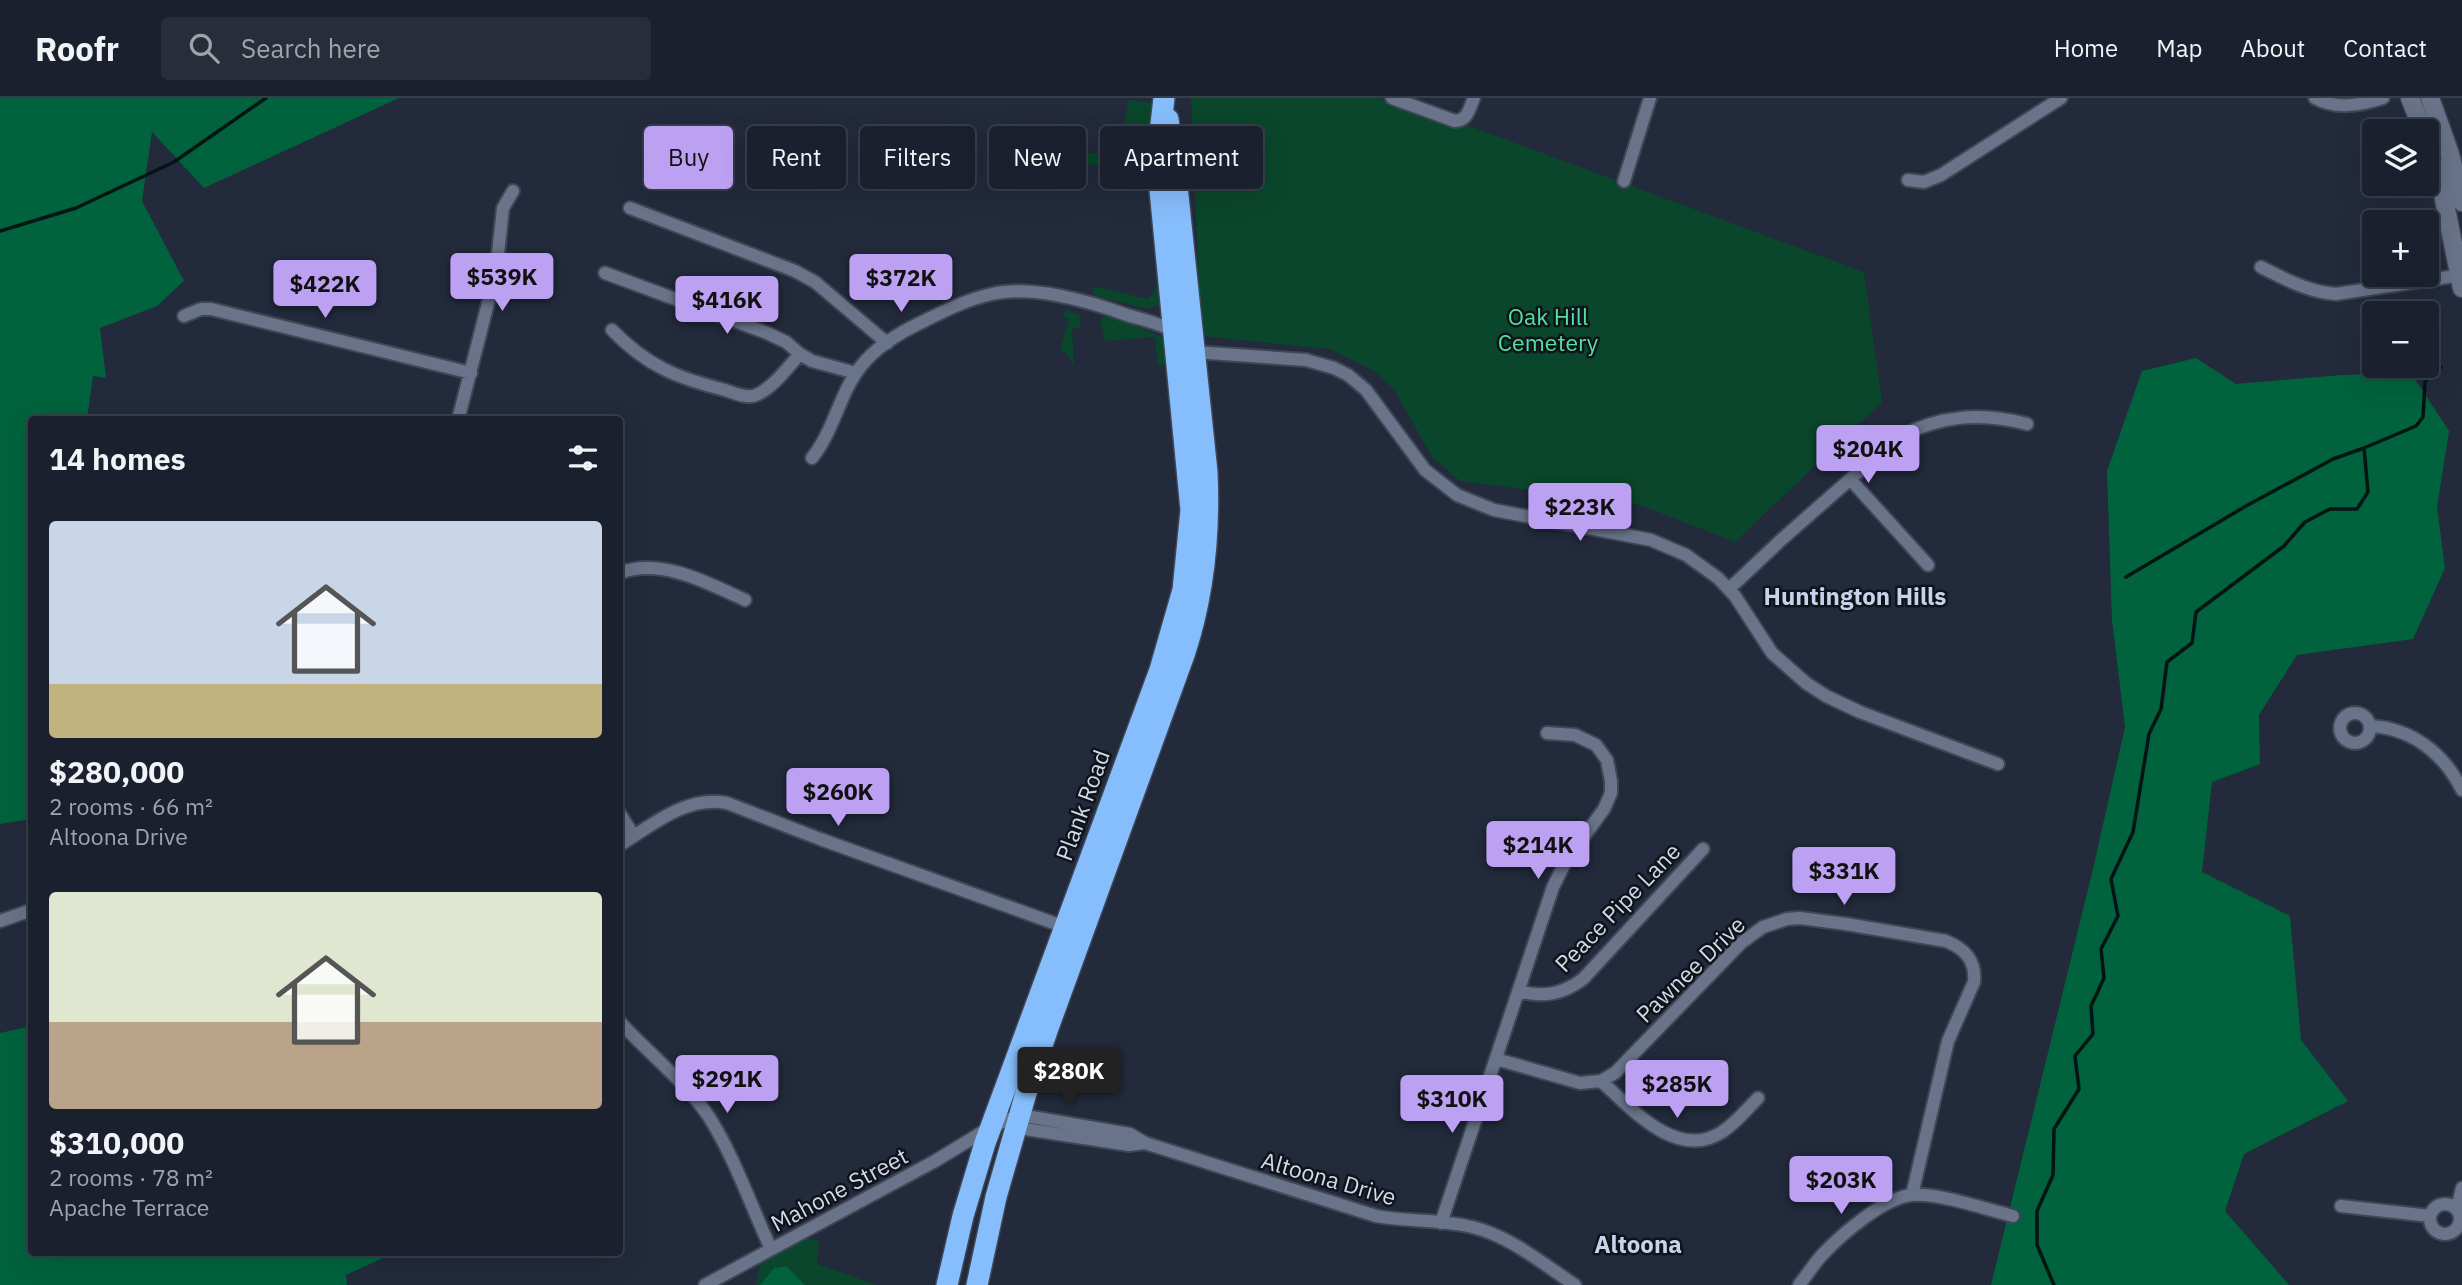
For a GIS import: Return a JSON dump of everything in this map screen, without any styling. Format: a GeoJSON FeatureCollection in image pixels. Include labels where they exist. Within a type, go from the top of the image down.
{"type":"FeatureCollection","features":[{"type":"Feature","properties":{"kind":"highway","name":"Plank Road"},"geometry":{"type":"LineString","coordinates":[[947,1285],[963,1216],[991,1128],[1171,637],[1186,577],[1190,501],[1157,159],[1164,98]]}},
{"type":"Feature","properties":{"kind":"highway","name":"Plank Road"},"geometry":{"type":"LineString","coordinates":[[977,1285],[996,1197],[1018,1121],[1048,1028],[1194,625],[1204,578],[1208,543],[1208,493],[1176,175],[1164,98]]}},
{"type":"Feature","properties":{"kind":"highway"},"geometry":{"type":"LineString","coordinates":[[1111,804],[1108,835],[1116,842]]}},
{"type":"Feature","properties":{"kind":"highway"},"geometry":{"type":"LineString","coordinates":[[1089,863],[1097,875],[1097,893]]}},
{"type":"Feature","properties":{"kind":"street"},"geometry":{"type":"LineString","coordinates":[[1392,98],[1455,121],[1466,117],[1474,98]]}},
{"type":"Feature","properties":{"kind":"street"},"geometry":{"type":"LineString","coordinates":[[1623,181],[1650,98]]}},
{"type":"Feature","properties":{"kind":"street"},"geometry":{"type":"LineString","coordinates":[[2315,98],[2341,106],[2363,104],[2383,98]]}},
{"type":"Feature","properties":{"kind":"street"},"geometry":{"type":"LineString","coordinates":[[2410,98],[2418,119]]}},
{"type":"Feature","properties":{"kind":"street"},"geometry":{"type":"LineString","coordinates":[[2430,98],[2450,154],[2462,202]]}},
{"type":"Feature","properties":{"kind":"street"},"geometry":{"type":"LineString","coordinates":[[1908,180],[1923,182],[1941,175],[2056,99]]}},
{"type":"Feature","properties":{"kind":"street"},"geometry":{"type":"LineString","coordinates":[[2260,267],[2304,288],[2336,294],[2461,280],[2439,181]]}},
{"type":"Feature","properties":{"kind":"street"},"geometry":{"type":"LineString","coordinates":[[459,416],[496,272],[503,208],[513,191]]}},
{"type":"Feature","properties":{"kind":"street"},"geometry":{"type":"LineString","coordinates":[[630,208],[795,271],[815,282],[887,343]]}},
{"type":"Feature","properties":{"kind":"street"},"geometry":{"type":"LineString","coordinates":[[605,273],[766,333],[786,342],[812,361],[856,373]]}},
{"type":"Feature","properties":{"kind":"street"},"geometry":{"type":"LineString","coordinates":[[812,458],[829,433],[856,373],[868,358],[910,328],[946,310],[991,294],[1043,294],[1108,308],[1174,331],[1194,352],[1306,360],[1348,375],[1366,390],[1425,470],[1457,495],[1494,510],[1660,543],[1686,555],[1730,589],[1772,653],[1806,683],[1860,712],[1998,764]]}},
{"type":"Feature","properties":{"kind":"street"},"geometry":{"type":"LineString","coordinates":[[184,316],[201,309],[211,309],[471,373]]}},
{"type":"Feature","properties":{"kind":"street"},"geometry":{"type":"LineString","coordinates":[[612,330],[635,351],[668,373],[746,396],[759,394],[800,354]]}},
{"type":"Feature","properties":{"kind":"street"},"geometry":{"type":"LineString","coordinates":[[1730,589],[1897,438],[1933,422],[1952,417],[1998,418],[2027,424]]}},
{"type":"Feature","properties":{"kind":"street"},"geometry":{"type":"LineString","coordinates":[[1850,479],[1928,565]]}},
{"type":"Feature","properties":{"kind":"street"},"geometry":{"type":"LineString","coordinates":[[623,572],[636,568],[667,570],[713,585],[745,600]]}},
{"type":"Feature","properties":{"kind":"street"},"geometry":{"type":"LineString","coordinates":[[2370,726],[2386,727],[2409,734],[2431,748],[2454,773],[2462,789]]}},
{"type":"Feature","properties":{"kind":"street"},"geometry":{"type":"LineString","coordinates":[[1441,1223],[1560,872],[1604,809],[1611,793],[1607,760],[1596,745],[1575,735],[1546,733]]}},
{"type":"Feature","properties":{"kind":"street"},"geometry":{"type":"LineString","coordinates":[[623,843],[690,804],[715,800],[1065,927]]}},
{"type":"Feature","properties":{"kind":"street"},"geometry":{"type":"LineString","coordinates":[[623,819],[634,836]]}},
{"type":"Feature","properties":{"kind":"street","name":"Peace Pipe Lane"},"geometry":{"type":"LineString","coordinates":[[1518,990],[1539,995],[1552,994],[1583,979],[1703,849]]}},
{"type":"Feature","properties":{"kind":"street"},"geometry":{"type":"LineString","coordinates":[[0,921],[28,911]]}},
{"type":"Feature","properties":{"kind":"street","name":"Pawnee Drive"},"geometry":{"type":"LineString","coordinates":[[1601,1081],[1615,1073],[1741,943],[1773,923],[1800,918],[1846,923],[1946,941],[1961,947],[1970,958],[1975,974],[1974,982],[1948,1041],[1912,1195]]}},
{"type":"Feature","properties":{"kind":"street"},"geometry":{"type":"LineString","coordinates":[[623,1025],[708,1115],[720,1135],[771,1249]]}},
{"type":"Feature","properties":{"kind":"street"},"geometry":{"type":"LineString","coordinates":[[1496,1059],[1571,1082],[1601,1081],[1652,1126],[1664,1133],[1688,1140],[1719,1134],[1729,1128],[1758,1098]]}},
{"type":"Feature","properties":{"kind":"street"},"geometry":{"type":"LineString","coordinates":[[991,1128],[1018,1121]]}},
{"type":"Feature","properties":{"kind":"street","name":"Altoona Drive"},"geometry":{"type":"LineString","coordinates":[[1018,1121],[1130,1134],[1145,1143],[1360,1212],[1402,1221],[1475,1227],[1491,1233],[1575,1285]]}},
{"type":"Feature","properties":{"kind":"street","name":"Mahone Street"},"geometry":{"type":"LineString","coordinates":[[705,1285],[991,1128]]}},
{"type":"Feature","properties":{"kind":"street"},"geometry":{"type":"LineString","coordinates":[[2457,1209],[2462,1188]]}},
{"type":"Feature","properties":{"kind":"street"},"geometry":{"type":"LineString","coordinates":[[1799,1285],[1820,1258],[1854,1227],[1889,1202],[1912,1195],[1959,1202],[2013,1216]]}},
{"type":"Feature","properties":{"kind":"street"},"geometry":{"type":"LineString","coordinates":[[2444,1203],[2457,1209],[2459,1226],[2448,1234],[2434,1230],[2430,1216],[2435,1208],[2444,1203]]}},
{"type":"Feature","properties":{"kind":"street"},"geometry":{"type":"LineString","coordinates":[[2341,1206],[2430,1216]]}},
{"type":"Feature","properties":{"kind":"green space"},"geometry":{"type":"Polygon","coordinates":[[[0,98],[399,98],[204,188],[152,132],[142,201],[184,281],[157,306],[100,328],[106,378],[93,376],[88,416],[28,416],[28,819],[0,824],[0,98]]]}},
{"type":"Feature","properties":{"kind":"green space","name":"Oak Hill Cemetery"},"geometry":{"type":"Polygon","coordinates":[[[1191,98],[1378,98],[1450,119],[1864,272],[1882,402],[1735,542],[1640,505],[1460,481],[1432,457],[1395,391],[1376,372],[1330,349],[1201,336],[1195,189],[1263,189],[1263,126],[1192,126],[1191,98]]]}},
{"type":"Feature","properties":{"kind":"green space"},"geometry":{"type":"Polygon","coordinates":[[[1128,100],[1152,103],[1152,126],[1124,126],[1128,100]]]}},
{"type":"Feature","properties":{"kind":"green space"},"geometry":{"type":"Polygon","coordinates":[[[1086,153],[1100,154],[1100,165],[1086,164],[1086,153]]]}},
{"type":"Feature","properties":{"kind":"green space"},"geometry":{"type":"Polygon","coordinates":[[[1162,281],[1162,295],[1158,305],[1147,309],[1096,296],[1092,292],[1094,286],[1148,299],[1162,281]]]}},
{"type":"Feature","properties":{"kind":"green space"},"geometry":{"type":"Polygon","coordinates":[[[1066,310],[1079,315],[1081,327],[1072,329],[1074,367],[1069,356],[1060,349],[1069,319],[1062,316],[1066,310]]]}},
{"type":"Feature","properties":{"kind":"green space"},"geometry":{"type":"Polygon","coordinates":[[[1108,316],[1161,336],[1166,342],[1169,364],[1158,366],[1155,337],[1105,341],[1100,323],[1101,317],[1108,316]]]}},
{"type":"Feature","properties":{"kind":"green space"},"geometry":{"type":"Polygon","coordinates":[[[2196,358],[2236,384],[2342,375],[2362,374],[2362,378],[2414,378],[2449,431],[2437,507],[2445,568],[2413,639],[2297,655],[2259,715],[2260,764],[2212,782],[2202,872],[2290,916],[2301,1040],[2348,1101],[2244,1154],[2225,1211],[2289,1285],[1991,1285],[2125,727],[2112,620],[2107,471],[2142,371],[2196,358]]]}},
{"type":"Feature","properties":{"kind":"green space"},"geometry":{"type":"Polygon","coordinates":[[[28,1027],[28,1256],[387,1256],[346,1275],[347,1285],[0,1285],[0,1033],[28,1027]]]}},
{"type":"Feature","properties":{"kind":"green space"},"geometry":{"type":"Polygon","coordinates":[[[806,1238],[819,1241],[817,1264],[877,1285],[805,1285],[786,1266],[774,1268],[760,1285],[756,1285],[761,1261],[806,1238]]]}},
{"type":"Feature","properties":{"kind":"green space"},"geometry":{"type":"Polygon","coordinates":[[[786,1266],[805,1285],[760,1285],[774,1268],[786,1266]]]}},
{"type":"Feature","properties":{"kind":"waterway"},"geometry":{"type":"LineString","coordinates":[[0,231],[76,208],[174,162],[266,98]]}},
{"type":"Feature","properties":{"kind":"waterway"},"geometry":{"type":"LineString","coordinates":[[2054,1285],[2037,1245],[2037,1211],[2053,1175],[2054,1129],[2079,1089],[2075,1056],[2093,1034],[2091,1006],[2104,978],[2101,949],[2118,916],[2111,879],[2133,832],[2149,734],[2161,709],[2167,662],[2192,643],[2196,612],[2284,546],[2305,522],[2330,509],[2357,509],[2368,492],[2364,448],[2416,426],[2423,417],[2425,382],[2441,367]]}},
{"type":"Feature","properties":{"kind":"waterway"},"geometry":{"type":"LineString","coordinates":[[2126,577],[2246,506],[2333,459],[2364,448]]}},
{"type":"Feature","properties":{"kind":"district","name":"Huntington Hills"},"geometry":{"type":"Point","coordinates":[1855,596]}},
{"type":"Feature","properties":{"kind":"district","name":"Altoona"},"geometry":{"type":"Point","coordinates":[1638,1244]}}]}
